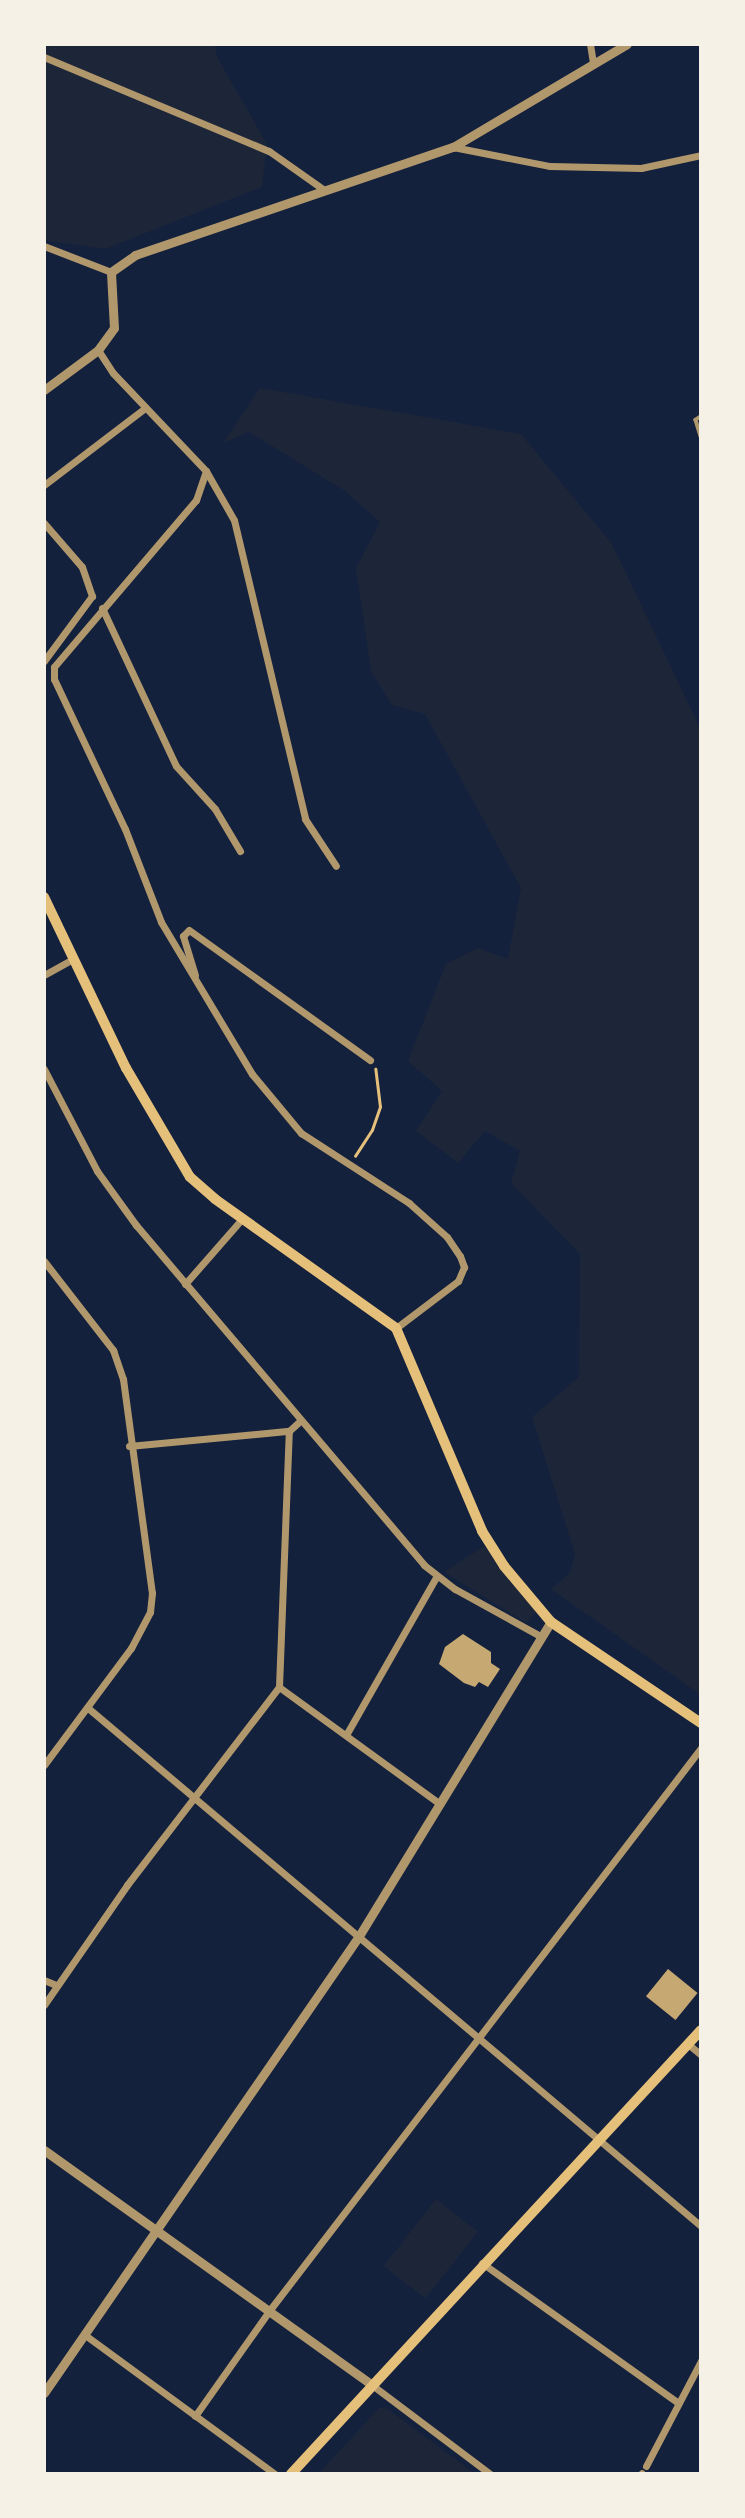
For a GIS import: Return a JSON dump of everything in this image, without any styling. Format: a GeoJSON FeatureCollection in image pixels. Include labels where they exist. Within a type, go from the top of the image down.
{"type":"FeatureCollection","features":[{"type":"Feature","properties":{"kind":"main road"},"geometry":{"type":"LineString","coordinates":[[44,897],[71,960],[170,1148],[200,1188],[396,1328],[482,1531],[503,1566],[551,1622],[701,1723]]}},
{"type":"Feature","properties":{"kind":"main road"},"geometry":{"type":"LineString","coordinates":[[291,2474],[482,2263],[701,2030]]}},
{"type":"Feature","properties":{"kind":"street"},"geometry":{"type":"LineString","coordinates":[[590,44],[593,63]]}},
{"type":"Feature","properties":{"kind":"street"},"geometry":{"type":"LineString","coordinates":[[111,272],[135,255],[453,147],[627,44]]}},
{"type":"Feature","properties":{"kind":"street"},"geometry":{"type":"LineString","coordinates":[[44,57],[269,151],[324,190]]}},
{"type":"Feature","properties":{"kind":"street"},"geometry":{"type":"LineString","coordinates":[[453,147],[550,166],[640,168],[701,155]]}},
{"type":"Feature","properties":{"kind":"street"},"geometry":{"type":"LineString","coordinates":[[44,246],[111,272]]}},
{"type":"Feature","properties":{"kind":"street"},"geometry":{"type":"LineString","coordinates":[[44,390],[98,349],[114,328],[111,272]]}},
{"type":"Feature","properties":{"kind":"street"},"geometry":{"type":"LineString","coordinates":[[98,349],[145,408],[206,471],[234,520],[305,819],[337,866]]}},
{"type":"Feature","properties":{"kind":"street"},"geometry":{"type":"LineString","coordinates":[[44,485],[145,408]]}},
{"type":"Feature","properties":{"kind":"street"},"geometry":{"type":"LineString","coordinates":[[206,471],[197,500],[54,667],[54,679],[124,830],[161,922],[196,983],[271,1099],[301,1133],[428,1220],[447,1237],[464,1267],[458,1281],[396,1328]]}},
{"type":"Feature","properties":{"kind":"street"},"geometry":{"type":"LineString","coordinates":[[44,523],[82,567],[92,596],[44,661]]}},
{"type":"Feature","properties":{"kind":"street"},"geometry":{"type":"LineString","coordinates":[[103,608],[176,766],[215,809],[240,851]]}},
{"type":"Feature","properties":{"kind":"street"},"geometry":{"type":"LineString","coordinates":[[196,983],[183,936],[189,930],[370,1060]]}},
{"type":"Feature","properties":{"kind":"street"},"geometry":{"type":"LineString","coordinates":[[44,975],[71,960]]}},
{"type":"Feature","properties":{"kind":"street"},"geometry":{"type":"LineString","coordinates":[[44,1069],[97,1171],[185,1284],[436,1577],[540,1636]]}},
{"type":"Feature","properties":{"kind":"street"},"geometry":{"type":"LineString","coordinates":[[185,1284],[242,1219]]}},
{"type":"Feature","properties":{"kind":"street"},"geometry":{"type":"LineString","coordinates":[[44,1261],[113,1350],[122,1379],[129,1446],[152,1593],[150,1612],[131,1648],[44,1765]]}},
{"type":"Feature","properties":{"kind":"street"},"geometry":{"type":"LineString","coordinates":[[129,1446],[289,1431],[300,1421]]}},
{"type":"Feature","properties":{"kind":"street"},"geometry":{"type":"LineString","coordinates":[[44,2005],[194,1798],[279,1687],[289,1431]]}},
{"type":"Feature","properties":{"kind":"street"},"geometry":{"type":"LineString","coordinates":[[346,1735],[436,1577]]}},
{"type":"Feature","properties":{"kind":"street"},"geometry":{"type":"LineString","coordinates":[[44,2393],[359,1936],[437,1802],[551,1622]]}},
{"type":"Feature","properties":{"kind":"street"},"geometry":{"type":"LineString","coordinates":[[279,1687],[437,1802]]}},
{"type":"Feature","properties":{"kind":"street"},"geometry":{"type":"LineString","coordinates":[[88,1708],[701,2226]]}},
{"type":"Feature","properties":{"kind":"street"},"geometry":{"type":"LineString","coordinates":[[195,2416],[269,2311],[701,1748]]}},
{"type":"Feature","properties":{"kind":"street"},"geometry":{"type":"LineString","coordinates":[[44,1980],[56,1985]]}},
{"type":"Feature","properties":{"kind":"street"},"geometry":{"type":"LineString","coordinates":[[688,2044],[701,2055]]}},
{"type":"Feature","properties":{"kind":"street"},"geometry":{"type":"LineString","coordinates":[[44,2150],[372,2385],[490,2474]]}},
{"type":"Feature","properties":{"kind":"street"},"geometry":{"type":"LineString","coordinates":[[482,2263],[678,2403]]}},
{"type":"Feature","properties":{"kind":"street"},"geometry":{"type":"LineString","coordinates":[[85,2335],[275,2474]]}},
{"type":"Feature","properties":{"kind":"street"},"geometry":{"type":"LineString","coordinates":[[643,2471],[701,2361]]}},
{"type":"Feature","properties":{"kind":"lane"},"geometry":{"type":"LineString","coordinates":[[701,417],[696,420],[701,436]]}},
{"type":"Feature","properties":{"kind":"path"},"geometry":{"type":"LineString","coordinates":[[349,1165],[372,1130],[380,1107],[379,1080],[370,1060]]}},
{"type":"Feature","properties":{"kind":"shaded area"},"geometry":{"type":"Polygon","coordinates":[[[44,44],[214,44],[218,59],[267,144],[262,187],[105,249],[44,240],[44,44]]]}},
{"type":"Feature","properties":{"kind":"shaded area"},"geometry":{"type":"Polygon","coordinates":[[[260,388],[521,434],[612,544],[701,730],[701,1695],[551,1589],[570,1573],[575,1554],[532,1417],[579,1377],[580,1254],[511,1183],[520,1151],[485,1131],[458,1163],[416,1131],[442,1091],[408,1061],[446,964],[478,948],[508,959],[521,888],[425,714],[392,705],[371,671],[356,568],[380,522],[345,491],[249,432],[223,443],[260,388]]]}},
{"type":"Feature","properties":{"kind":"shaded area"},"geometry":{"type":"Polygon","coordinates":[[[484,1546],[537,1611],[526,1623],[444,1572],[484,1546]]]}},
{"type":"Feature","properties":{"kind":"shaded area"},"geometry":{"type":"Polygon","coordinates":[[[436,2199],[478,2232],[425,2299],[384,2266],[436,2199]]]}},
{"type":"Feature","properties":{"kind":"shaded area"},"geometry":{"type":"Polygon","coordinates":[[[385,2407],[474,2473],[318,2474],[379,2408],[385,2407]]]}},
{"type":"Feature","properties":{"kind":"building"},"geometry":{"type":"Polygon","coordinates":[[[463,1634],[491,1652],[491,1663],[500,1669],[488,1687],[479,1682],[475,1687],[464,1683],[439,1664],[445,1647],[463,1634]]]}},
{"type":"Feature","properties":{"kind":"building"},"geometry":{"type":"Polygon","coordinates":[[[668,1969],[698,1993],[676,2020],[646,1996],[668,1969]]]}}]}
